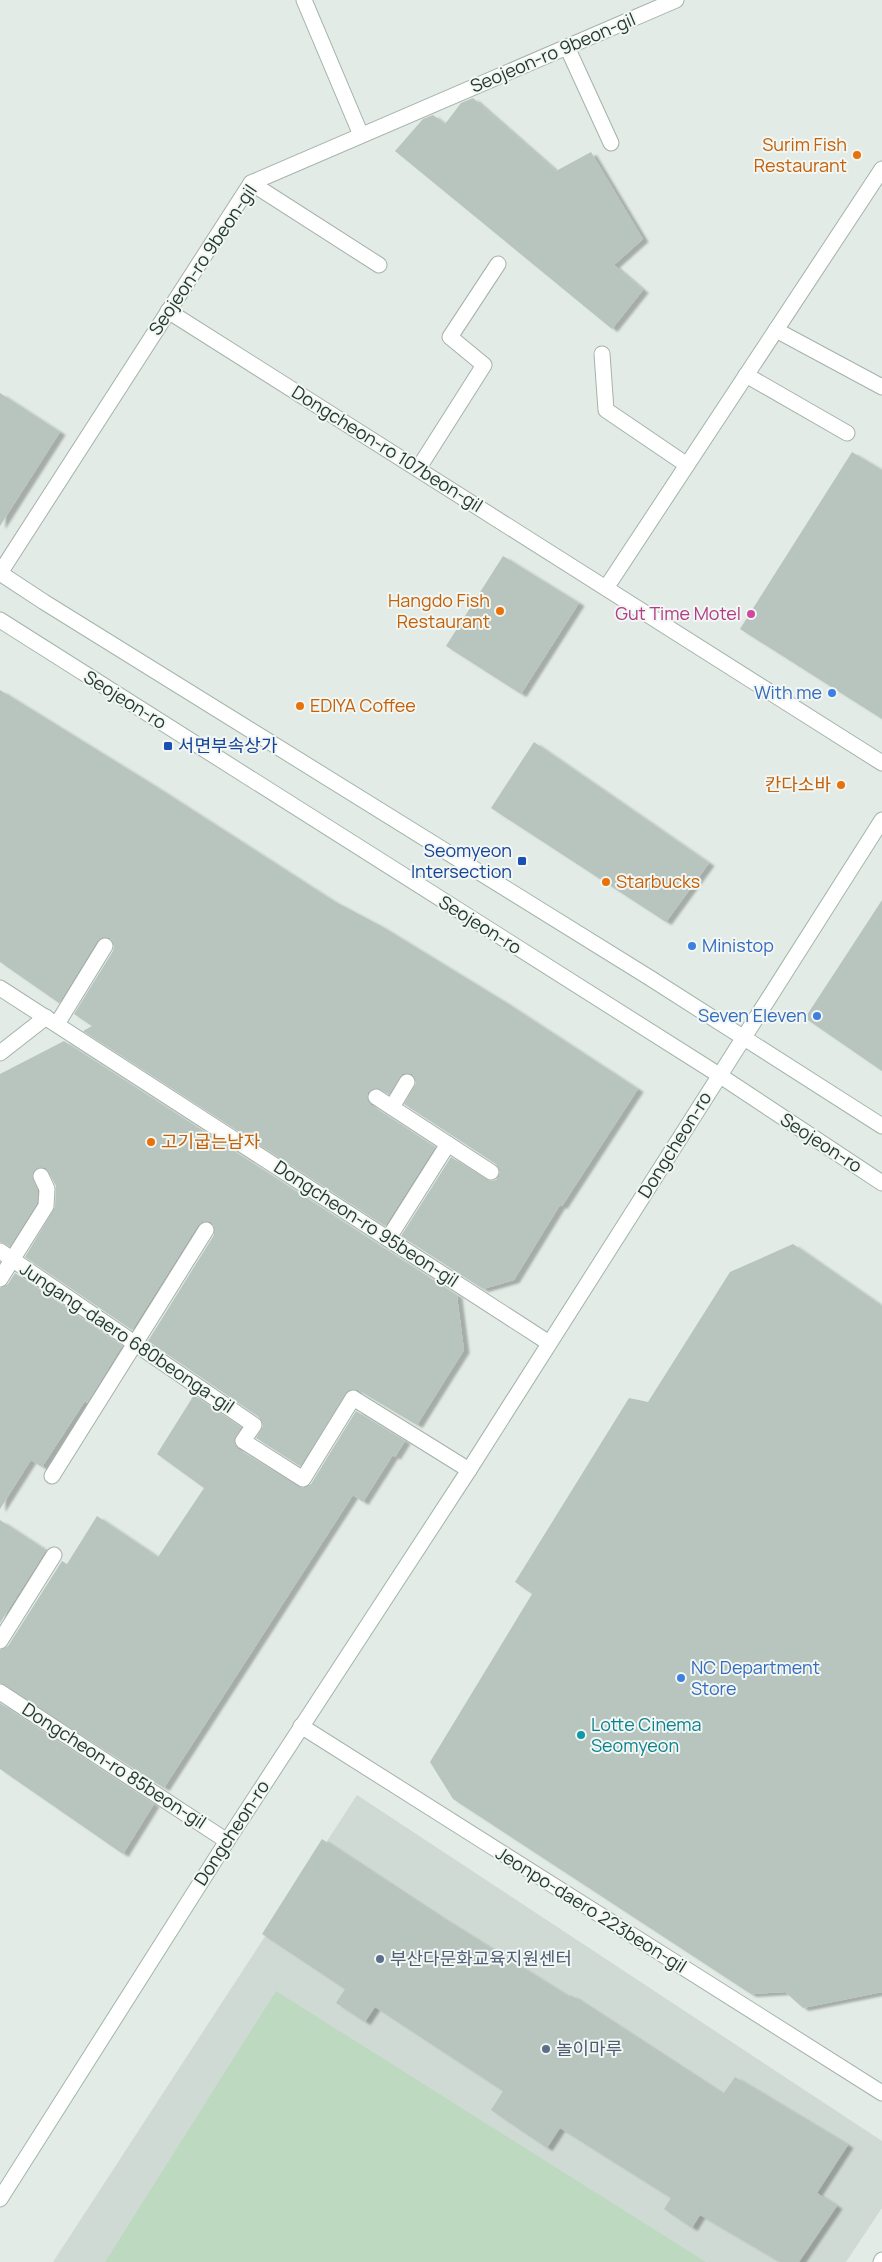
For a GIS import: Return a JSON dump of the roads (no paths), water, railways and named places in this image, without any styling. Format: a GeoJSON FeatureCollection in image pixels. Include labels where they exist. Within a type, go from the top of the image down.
{"type":"FeatureCollection","features":[{"type":"Feature","properties":{"kind":"street"},"geometry":{"type":"LineString","coordinates":[[304,0],[361,135]]}},
{"type":"Feature","properties":{"kind":"street","name":"Seojeon-ro 9beon-gil"},"geometry":{"type":"LineString","coordinates":[[0,573],[251,183],[676,0]]}},
{"type":"Feature","properties":{"kind":"street"},"geometry":{"type":"LineString","coordinates":[[567,47],[611,143]]}},
{"type":"Feature","properties":{"kind":"street"},"geometry":{"type":"LineString","coordinates":[[606,588],[882,169]]}},
{"type":"Feature","properties":{"kind":"street"},"geometry":{"type":"LineString","coordinates":[[251,183],[379,264]]}},
{"type":"Feature","properties":{"kind":"street"},"geometry":{"type":"LineString","coordinates":[[418,469],[484,365],[450,337],[498,264]]}},
{"type":"Feature","properties":{"kind":"street","name":"Dongcheon-ro 107beon-gil"},"geometry":{"type":"LineString","coordinates":[[168,311],[882,763]]}},
{"type":"Feature","properties":{"kind":"street"},"geometry":{"type":"LineString","coordinates":[[776,330],[882,387]]}},
{"type":"Feature","properties":{"kind":"street"},"geometry":{"type":"LineString","coordinates":[[602,354],[606,410],[687,465]]}},
{"type":"Feature","properties":{"kind":"street"},"geometry":{"type":"LineString","coordinates":[[746,375],[847,433]]}},
{"type":"Feature","properties":{"kind":"street"},"geometry":{"type":"LineString","coordinates":[[0,573],[52,608],[744,1036],[882,1126]]}},
{"type":"Feature","properties":{"kind":"street","name":"Seojeon-ro"},"geometry":{"type":"LineString","coordinates":[[0,620],[719,1075],[882,1182]]}},
{"type":"Feature","properties":{"kind":"street","name":"Dongcheon-ro"},"geometry":{"type":"LineString","coordinates":[[0,2199],[227,1841],[469,1470],[882,820]]}},
{"type":"Feature","properties":{"kind":"street"},"geometry":{"type":"LineString","coordinates":[[0,1053],[51,1021],[105,946]]}},
{"type":"Feature","properties":{"kind":"street","name":"Dongcheon-ro 95beon-gil"},"geometry":{"type":"LineString","coordinates":[[0,988],[549,1343]]}},
{"type":"Feature","properties":{"kind":"street"},"geometry":{"type":"LineString","coordinates":[[392,1107],[408,1082]]}},
{"type":"Feature","properties":{"kind":"street"},"geometry":{"type":"LineString","coordinates":[[376,1097],[491,1172]]}},
{"type":"Feature","properties":{"kind":"street"},"geometry":{"type":"LineString","coordinates":[[388,1239],[448,1144]]}},
{"type":"Feature","properties":{"kind":"street"},"geometry":{"type":"LineString","coordinates":[[6,1255],[46,1206],[47,1189],[42,1176]]}},
{"type":"Feature","properties":{"kind":"street"},"geometry":{"type":"LineString","coordinates":[[52,1476],[206,1230]]}},
{"type":"Feature","properties":{"kind":"street","name":"Jungang-daero 680beonga-gil"},"geometry":{"type":"LineString","coordinates":[[0,1279],[6,1255],[254,1425],[243,1441],[303,1479],[353,1398],[469,1470]]}},
{"type":"Feature","properties":{"kind":"street"},"geometry":{"type":"LineString","coordinates":[[0,1641],[54,1555]]}},
{"type":"Feature","properties":{"kind":"street","name":"Dongcheon-ro 85beon-gil"},"geometry":{"type":"LineString","coordinates":[[0,1692],[227,1841]]}},
{"type":"Feature","properties":{"kind":"street","name":"Jeonpo-daero 223beon-gil"},"geometry":{"type":"LineString","coordinates":[[301,1726],[882,2093]]}},
{"type":"Feature","properties":{"kind":"place","name":"Surim Fish Restaurant"},"geometry":{"type":"Point","coordinates":[857,155]}},
{"type":"Feature","properties":{"kind":"place","name":"Hangdo Fish Restaurant"},"geometry":{"type":"Point","coordinates":[500,611]}},
{"type":"Feature","properties":{"kind":"place","name":"Gut Time Motel"},"geometry":{"type":"Point","coordinates":[751,614]}},
{"type":"Feature","properties":{"kind":"place","name":"With me"},"geometry":{"type":"Point","coordinates":[832,693]}},
{"type":"Feature","properties":{"kind":"place","name":"EDIYA Coffee"},"geometry":{"type":"Point","coordinates":[300,706]}},
{"type":"Feature","properties":{"kind":"place","name":"서면부속상가"},"geometry":{"type":"Point","coordinates":[168,746]}},
{"type":"Feature","properties":{"kind":"place","name":"칸다소바"},"geometry":{"type":"Point","coordinates":[841,785]}},
{"type":"Feature","properties":{"kind":"place","name":"Seomyeon Intersection"},"geometry":{"type":"Point","coordinates":[522,861]}},
{"type":"Feature","properties":{"kind":"place","name":"Starbucks"},"geometry":{"type":"Point","coordinates":[606,882]}},
{"type":"Feature","properties":{"kind":"place","name":"Ministop"},"geometry":{"type":"Point","coordinates":[692,946]}},
{"type":"Feature","properties":{"kind":"place","name":"Seven Eleven"},"geometry":{"type":"Point","coordinates":[817,1016]}},
{"type":"Feature","properties":{"kind":"place","name":"고기굽는남자"},"geometry":{"type":"Point","coordinates":[151,1142]}},
{"type":"Feature","properties":{"kind":"place","name":"NC Department Store"},"geometry":{"type":"Point","coordinates":[681,1678]}},
{"type":"Feature","properties":{"kind":"place","name":"Lotte Cinema Seomyeon"},"geometry":{"type":"Point","coordinates":[581,1735]}},
{"type":"Feature","properties":{"kind":"place","name":"부산다문화교육지원센터"},"geometry":{"type":"Point","coordinates":[380,1959]}},
{"type":"Feature","properties":{"kind":"place","name":"놀이마루"},"geometry":{"type":"Point","coordinates":[546,2049]}}]}
